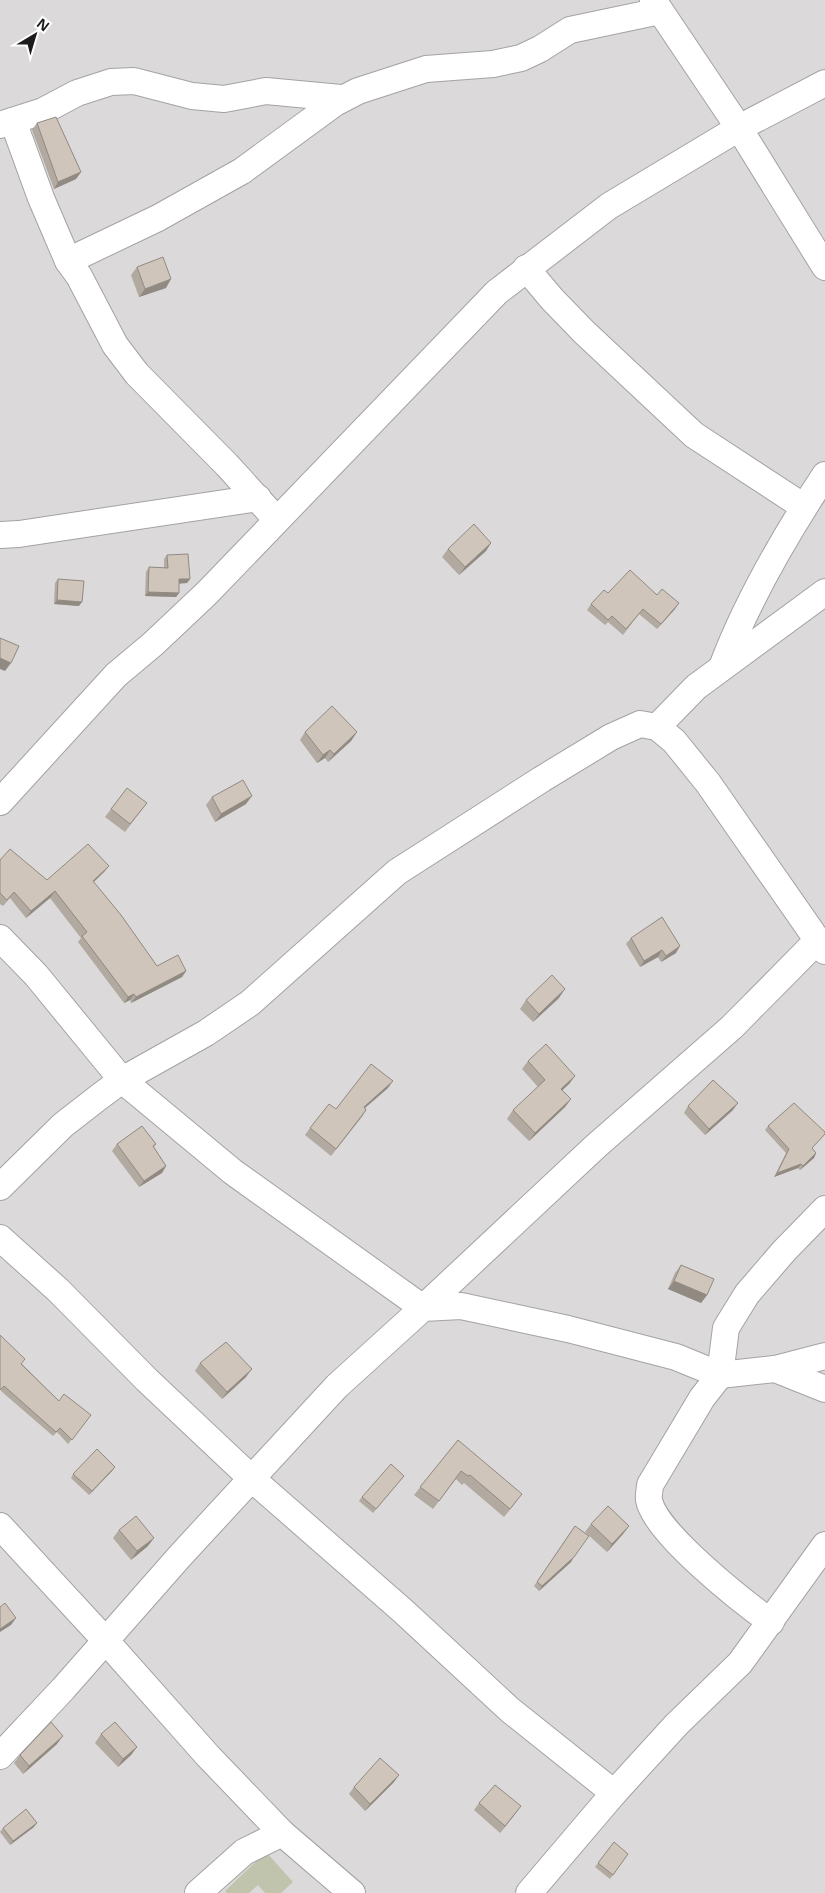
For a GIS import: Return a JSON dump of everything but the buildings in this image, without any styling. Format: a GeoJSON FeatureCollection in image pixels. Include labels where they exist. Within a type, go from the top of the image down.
{"type":"FeatureCollection","features":[{"type":"Feature","properties":{"kind":"street"},"geometry":{"type":"LineString","coordinates":[[68,261],[158,218],[242,171],[342,98],[426,69],[493,64],[521,58],[570,30],[656,6],[739,128],[825,267]]}},
{"type":"Feature","properties":{"kind":"street"},"geometry":{"type":"LineString","coordinates":[[276,519],[258,498],[136,374],[115,345],[79,276],[68,261],[7,123],[43,111],[77,93],[110,82],[134,81],[192,96],[224,99],[266,92],[342,98]]}},
{"type":"Feature","properties":{"kind":"street"},"geometry":{"type":"LineString","coordinates":[[0,802],[116,675],[153,644],[207,592],[478,310],[526,268],[609,206],[739,128],[825,83]]}},
{"type":"Feature","properties":{"kind":"street"},"geometry":{"type":"LineString","coordinates":[[526,268],[552,299],[584,332],[694,435],[804,507]]}},
{"type":"Feature","properties":{"kind":"street"},"geometry":{"type":"LineString","coordinates":[[722,667],[738,625],[804,507],[825,475]]}},
{"type":"Feature","properties":{"kind":"street"},"geometry":{"type":"LineString","coordinates":[[0,535],[19,534],[258,498]]}},
{"type":"Feature","properties":{"kind":"street"},"geometry":{"type":"LineString","coordinates":[[657,728],[696,687],[825,592]]}},
{"type":"Feature","properties":{"kind":"street"},"geometry":{"type":"LineString","coordinates":[[0,1187],[63,1125],[122,1080],[206,1033],[250,1002],[397,872],[542,779],[611,737],[640,724],[657,728],[674,741],[708,783],[822,945],[596,1146],[337,1386],[251,1478],[26,1730],[0,1756]]}},
{"type":"Feature","properties":{"kind":"street"},"geometry":{"type":"LineString","coordinates":[[0,938],[36,975],[122,1080],[233,1172],[423,1308],[461,1306],[568,1329],[676,1357],[720,1375],[775,1369],[825,1356]]}},
{"type":"Feature","properties":{"kind":"street"},"geometry":{"type":"LineString","coordinates":[[771,1622],[743,1603],[692,1556],[662,1523],[649,1500],[650,1484],[702,1398],[720,1375],[726,1328],[747,1294],[784,1251],[825,1209]]}},
{"type":"Feature","properties":{"kind":"street"},"geometry":{"type":"LineString","coordinates":[[0,1238],[58,1290],[147,1380],[251,1478],[402,1611],[510,1710],[614,1793]]}},
{"type":"Feature","properties":{"kind":"street"},"geometry":{"type":"LineString","coordinates":[[775,1369],[825,1389]]}},
{"type":"Feature","properties":{"kind":"street"},"geometry":{"type":"LineString","coordinates":[[4,1537],[106,1641],[208,1756],[282,1834],[352,1893]]}},
{"type":"Feature","properties":{"kind":"street"},"geometry":{"type":"LineString","coordinates":[[528,1893],[614,1793],[676,1725],[740,1663],[825,1545]]}},
{"type":"Feature","properties":{"kind":"street"},"geometry":{"type":"LineString","coordinates":[[198,1893],[244,1852],[282,1834]]}},
{"type":"Feature","properties":{"kind":"shaded area"},"geometry":{"type":"Polygon","coordinates":[[[0,0],[825,0],[825,1893],[0,1893],[0,0]]]}},
{"type":"Feature","properties":{"kind":"shaded area"},"geometry":{"type":"Polygon","coordinates":[[[266,1852],[293,1882],[281,1893],[265,1893],[258,1885],[249,1893],[227,1893],[225,1891],[266,1852]]]}}]}
